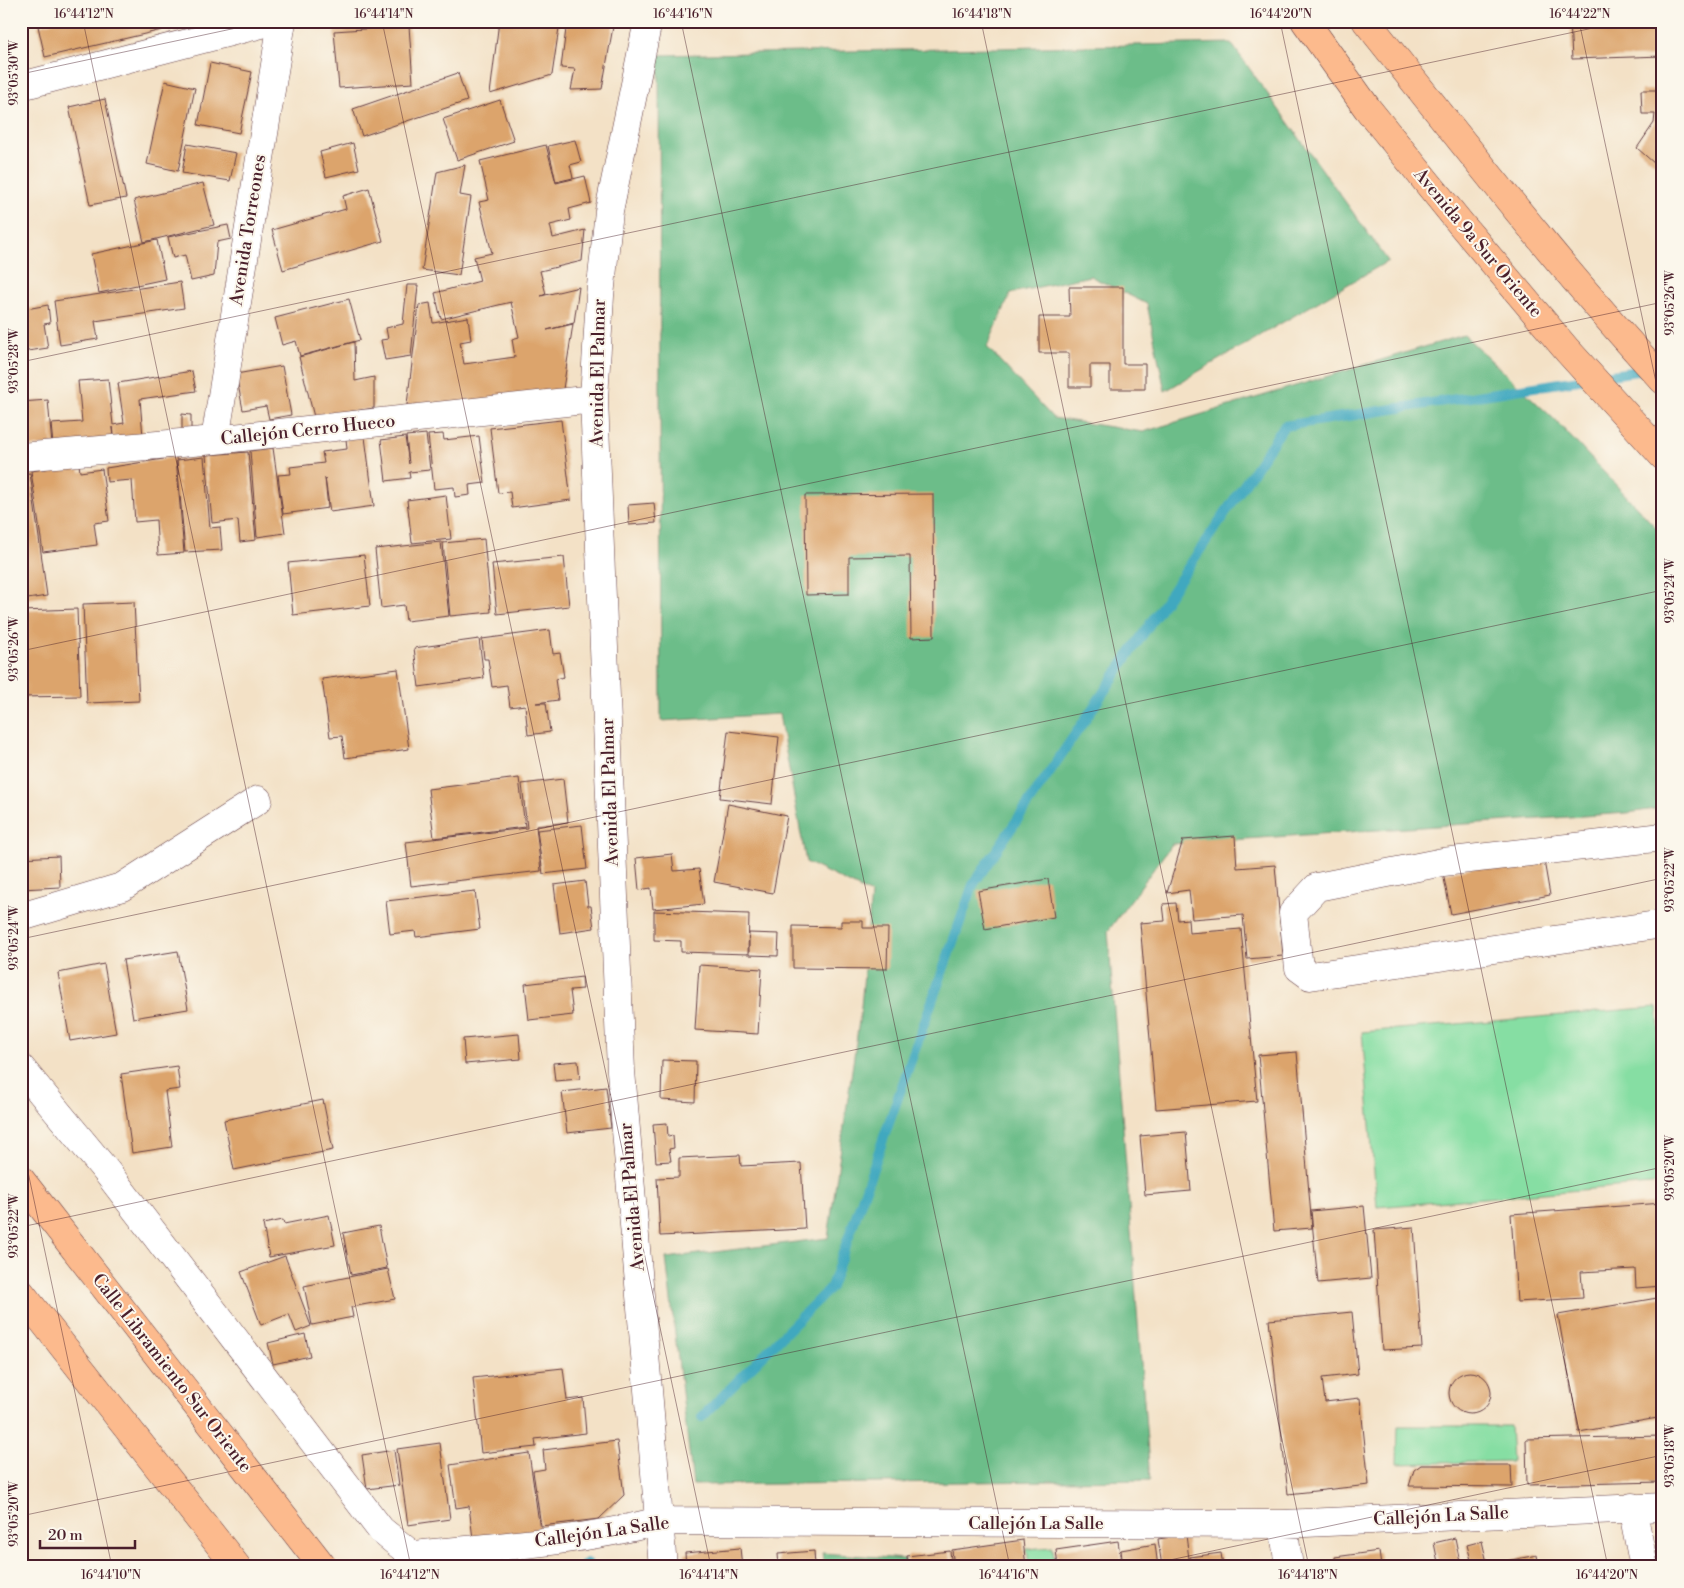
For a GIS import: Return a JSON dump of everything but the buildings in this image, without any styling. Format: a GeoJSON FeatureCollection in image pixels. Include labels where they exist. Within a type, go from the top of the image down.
{"type":"FeatureCollection","features":[{"type":"Feature","properties":{"kind":"main road","name":"Avenida 9a Sur Oriente"},"geometry":{"type":"LineString","coordinates":[[1306,21],[1367,108],[1460,223],[1567,350],[1663,456]]}},
{"type":"Feature","properties":{"kind":"main road"},"geometry":{"type":"LineString","coordinates":[[1366,21],[1612,325],[1663,380]]}},
{"type":"Feature","properties":{"kind":"main road","name":"Calle Libramiento Sur Oriente"},"geometry":{"type":"LineString","coordinates":[[21,1180],[323,1567]]}},
{"type":"Feature","properties":{"kind":"main road"},"geometry":{"type":"LineString","coordinates":[[21,1293],[237,1567]]}},
{"type":"Feature","properties":{"kind":"street"},"geometry":{"type":"LineString","coordinates":[[21,86],[273,21]]}},
{"type":"Feature","properties":{"kind":"street","name":"Avenida Torreones"},"geometry":{"type":"LineString","coordinates":[[215,440],[282,21]]}},
{"type":"Feature","properties":{"kind":"street","name":"Avenida El Palmar"},"geometry":{"type":"LineString","coordinates":[[648,21],[609,210],[600,296],[594,400],[621,1071],[663,1567]]}},
{"type":"Feature","properties":{"kind":"street","name":"Callejón Cerro Hueco"},"geometry":{"type":"LineString","coordinates":[[21,458],[215,440],[594,400]]}},
{"type":"Feature","properties":{"kind":"street"},"geometry":{"type":"LineString","coordinates":[[21,917],[122,887],[258,800]]}},
{"type":"Feature","properties":{"kind":"street"},"geometry":{"type":"LineString","coordinates":[[1663,837],[1443,862],[1317,887],[1293,913],[1299,968],[1310,976],[1663,924]]}},
{"type":"Feature","properties":{"kind":"street","name":"Callejón La Salle"},"geometry":{"type":"LineString","coordinates":[[21,1068],[108,1172],[380,1530],[412,1556],[584,1537],[620,1531],[659,1521],[1283,1524],[1663,1506]]}},
{"type":"Feature","properties":{"kind":"street"},"geometry":{"type":"LineString","coordinates":[[1632,1507],[1644,1567]]}},
{"type":"Feature","properties":{"kind":"street"},"geometry":{"type":"LineString","coordinates":[[1283,1524],[1289,1567]]}},
{"type":"Feature","properties":{"kind":"green space"},"geometry":{"type":"Polygon","coordinates":[[[1231,43],[1388,261],[1165,391],[1147,304],[1090,276],[1011,293],[987,347],[1053,418],[1143,432],[1464,335],[1555,420],[1663,535],[1663,808],[1627,813],[1172,844],[1108,931],[1150,1480],[693,1485],[666,1258],[828,1238],[861,1007],[871,894],[806,862],[779,714],[661,721],[659,55],[1231,43]]]}},
{"type":"Feature","properties":{"kind":"green space"},"geometry":{"type":"Polygon","coordinates":[[[1657,1007],[1663,1073],[1663,1183],[1377,1207],[1362,1032],[1657,1007]]]}},
{"type":"Feature","properties":{"kind":"green space"},"geometry":{"type":"Polygon","coordinates":[[[1398,1426],[1510,1426],[1512,1461],[1397,1464],[1398,1426]]]}},
{"type":"Feature","properties":{"kind":"green space"},"geometry":{"type":"Polygon","coordinates":[[[1053,1547],[1055,1567],[1029,1567],[1027,1549],[1053,1547]]]}},
{"type":"Feature","properties":{"kind":"green space"},"geometry":{"type":"Polygon","coordinates":[[[822,1553],[905,1559],[906,1567],[824,1567],[822,1553]]]}},
{"type":"Feature","properties":{"kind":"waterway"},"geometry":{"type":"LineString","coordinates":[[702,1417],[831,1287],[973,885],[1284,426],[1650,369]]}},
{"type":"Feature","properties":{"kind":"waterway"},"geometry":{"type":"LineString","coordinates":[[583,1567],[587,1563]]}}]}
